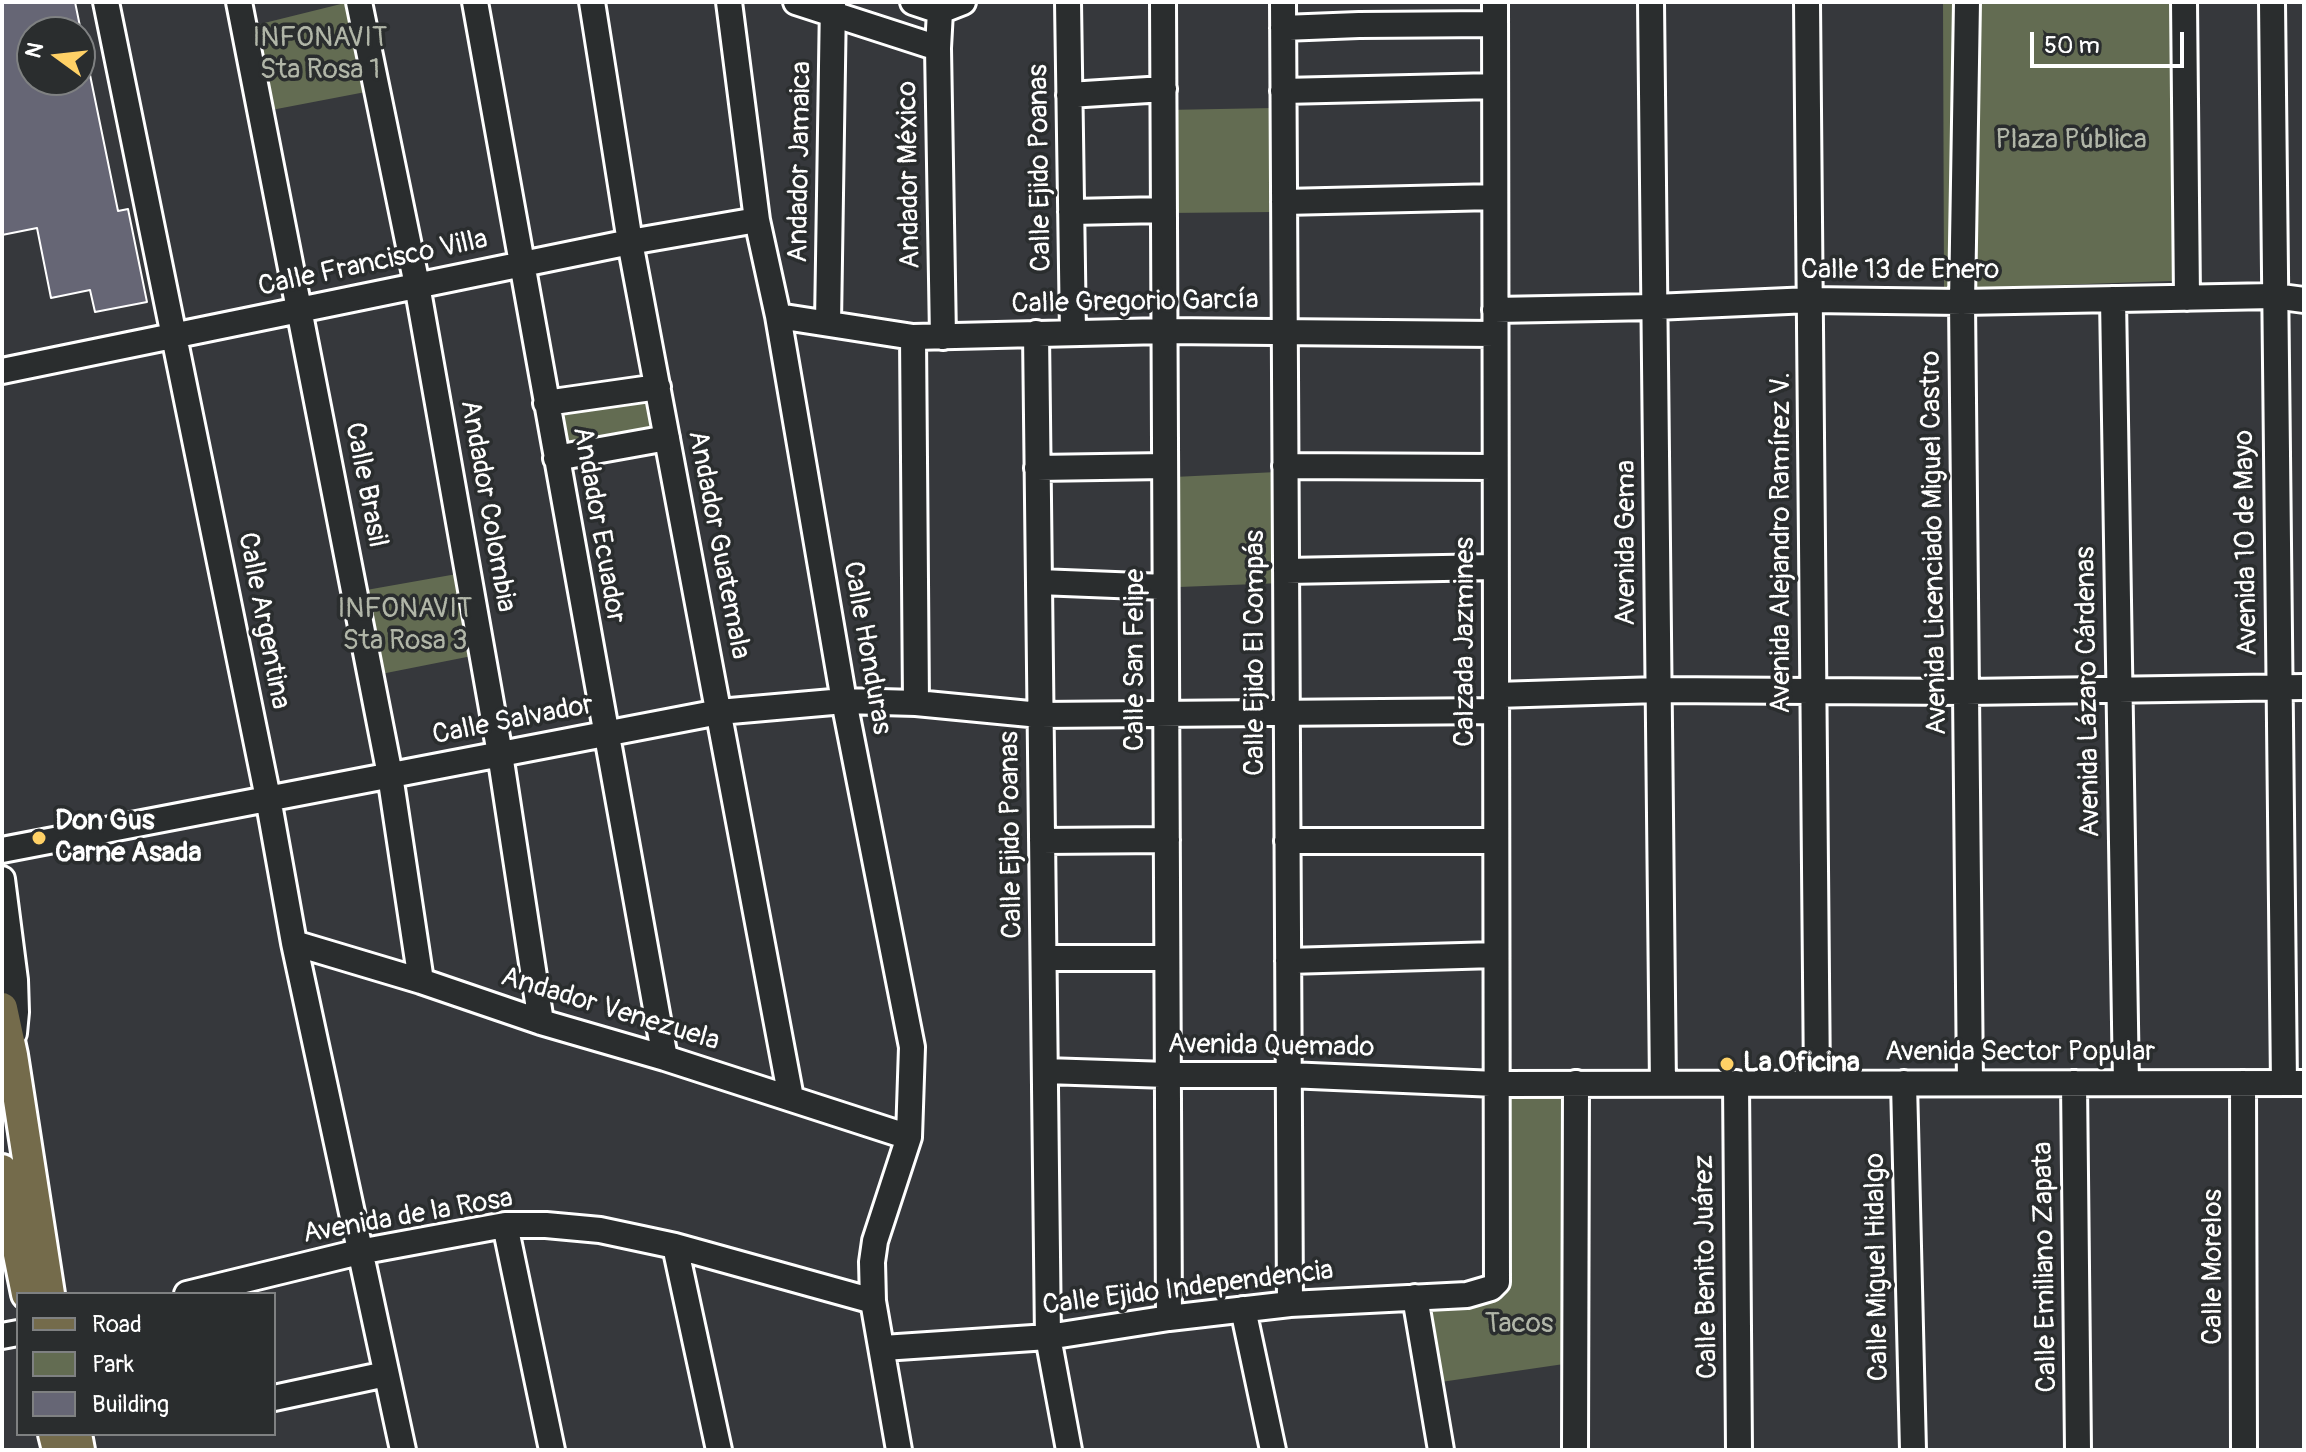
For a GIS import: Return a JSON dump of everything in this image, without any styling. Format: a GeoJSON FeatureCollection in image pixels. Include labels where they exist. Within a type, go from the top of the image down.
{"type":"FeatureCollection","features":[{"type":"Feature","properties":{"kind":"main road"},"geometry":{"type":"LineString","coordinates":[[2,1008],[49,1292]]}},
{"type":"Feature","properties":{"kind":"main road"},"geometry":{"type":"LineString","coordinates":[[2,1170],[5,1202],[27,1292]]}},
{"type":"Feature","properties":{"kind":"street","name":"Calle Argentina"},"geometry":{"type":"LineString","coordinates":[[106,2],[268,798],[294,943],[403,1450]]}},
{"type":"Feature","properties":{"kind":"street","name":"Calle Brasil"},"geometry":{"type":"LineString","coordinates":[[239,2],[390,775],[421,981]]}},
{"type":"Feature","properties":{"kind":"street","name":"Andador Colombia"},"geometry":{"type":"LineString","coordinates":[[359,2],[417,285],[500,754],[541,1022]]}},
{"type":"Feature","properties":{"kind":"street","name":"Andador Ecuador"},"geometry":{"type":"LineString","coordinates":[[475,2],[665,1058]]}},
{"type":"Feature","properties":{"kind":"street","name":"Andador Guatemala"},"geometry":{"type":"LineString","coordinates":[[592,2],[630,242],[791,1098]]}},
{"type":"Feature","properties":{"kind":"street","name":"Calle Honduras"},"geometry":{"type":"LineString","coordinates":[[729,2],[757,220],[778,316],[844,701],[912,1047],[909,1137],[875,1241],[872,1262],[873,1301],[899,1450]]}},
{"type":"Feature","properties":{"kind":"street"},"geometry":{"type":"LineString","coordinates":[[796,2],[833,8],[938,48]]}},
{"type":"Feature","properties":{"kind":"street"},"geometry":{"type":"LineString","coordinates":[[913,2],[940,11],[963,2]]}},
{"type":"Feature","properties":{"kind":"street","name":"Calle Ejido Poanas"},"geometry":{"type":"LineString","coordinates":[[1068,2],[1073,333]]}},
{"type":"Feature","properties":{"kind":"street","name":"Calle San Felipe"},"geometry":{"type":"LineString","coordinates":[[1163,2],[1169,1318]]}},
{"type":"Feature","properties":{"kind":"street","name":"Calle Ejido El Compás"},"geometry":{"type":"LineString","coordinates":[[1283,2],[1290,1304]]}},
{"type":"Feature","properties":{"kind":"street","name":"Avenida Gema"},"geometry":{"type":"LineString","coordinates":[[1651,2],[1663,1084]]}},
{"type":"Feature","properties":{"kind":"street","name":"Avenida Alejandro Ramírez V."},"geometry":{"type":"LineString","coordinates":[[1807,2],[1817,1083]]}},
{"type":"Feature","properties":{"kind":"street","name":"Avenida Licenciado Miguel Castro"},"geometry":{"type":"LineString","coordinates":[[1967,2],[1962,302],[1970,1083]]}},
{"type":"Feature","properties":{"kind":"street"},"geometry":{"type":"LineString","coordinates":[[2184,2],[2187,298]]}},
{"type":"Feature","properties":{"kind":"street","name":"Avenida 10 de Mayo"},"geometry":{"type":"LineString","coordinates":[[2272,2],[2279,687],[2294,1083]]}},
{"type":"Feature","properties":{"kind":"street","name":"Andador Jamaica"},"geometry":{"type":"LineString","coordinates":[[828,323],[833,8]]}},
{"type":"Feature","properties":{"kind":"street","name":"Andador México"},"geometry":{"type":"LineString","coordinates":[[940,11],[943,337]]}},
{"type":"Feature","properties":{"kind":"street"},"geometry":{"type":"LineString","coordinates":[[1283,28],[1359,13],[1495,13]]}},
{"type":"Feature","properties":{"kind":"street","name":"Calzada Jazmines"},"geometry":{"type":"LineString","coordinates":[[1495,13],[1497,1282]]}},
{"type":"Feature","properties":{"kind":"street"},"geometry":{"type":"LineString","coordinates":[[1283,91],[1495,86]]}},
{"type":"Feature","properties":{"kind":"street"},"geometry":{"type":"LineString","coordinates":[[1069,95],[1164,89]]}},
{"type":"Feature","properties":{"kind":"street"},"geometry":{"type":"LineString","coordinates":[[1284,202],[1495,197]]}},
{"type":"Feature","properties":{"kind":"street"},"geometry":{"type":"LineString","coordinates":[[1071,212],[1164,210]]}},
{"type":"Feature","properties":{"kind":"street","name":"Calle Francisco Villa"},"geometry":{"type":"LineString","coordinates":[[2,371],[630,242],[757,220]]}},
{"type":"Feature","properties":{"kind":"street","name":"Calle 13 de Enero"},"geometry":{"type":"LineString","coordinates":[[1495,322],[1655,307],[1810,300],[1962,302],[2274,296],[2304,300]]}},
{"type":"Feature","properties":{"kind":"street","name":"Avenida Lázaro Cárdenas"},"geometry":{"type":"LineString","coordinates":[[2113,299],[2126,1083]]}},
{"type":"Feature","properties":{"kind":"street","name":"Calle Gregorio García"},"geometry":{"type":"LineString","coordinates":[[778,316],[913,337],[1284,331],[1495,322]]}},
{"type":"Feature","properties":{"kind":"street","name":"Calle Ejido Poanas"},"geometry":{"type":"LineString","coordinates":[[1036,333],[1048,1337],[1069,1450]]}},
{"type":"Feature","properties":{"kind":"street"},"geometry":{"type":"LineString","coordinates":[[913,337],[916,703]]}},
{"type":"Feature","properties":{"kind":"street"},"geometry":{"type":"LineString","coordinates":[[546,403],[658,387]]}},
{"type":"Feature","properties":{"kind":"street"},"geometry":{"type":"LineString","coordinates":[[556,458],[667,438]]}},
{"type":"Feature","properties":{"kind":"street"},"geometry":{"type":"LineString","coordinates":[[1037,468],[1165,466]]}},
{"type":"Feature","properties":{"kind":"street"},"geometry":{"type":"LineString","coordinates":[[1285,466],[1495,467]]}},
{"type":"Feature","properties":{"kind":"street"},"geometry":{"type":"LineString","coordinates":[[1286,571],[1495,567]]}},
{"type":"Feature","properties":{"kind":"street"},"geometry":{"type":"LineString","coordinates":[[1039,582],[1165,587]]}},
{"type":"Feature","properties":{"kind":"street","name":"Calle Salvador"},"geometry":{"type":"LineString","coordinates":[[2,850],[719,712],[844,701],[916,703],[1040,715],[1166,715],[1496,703],[1658,690],[1966,692],[2304,687]]}},
{"type":"Feature","properties":{"kind":"street"},"geometry":{"type":"LineString","coordinates":[[1042,841],[1167,840]]}},
{"type":"Feature","properties":{"kind":"street"},"geometry":{"type":"LineString","coordinates":[[1287,841],[1496,841]]}},
{"type":"Feature","properties":{"kind":"street"},"geometry":{"type":"LineString","coordinates":[[2,879],[15,980],[12,1055]]}},
{"type":"Feature","properties":{"kind":"street","name":"Andador Venezuela"},"geometry":{"type":"LineString","coordinates":[[294,943],[909,1137]]}},
{"type":"Feature","properties":{"kind":"street"},"geometry":{"type":"LineString","coordinates":[[1288,961],[1496,955]]}},
{"type":"Feature","properties":{"kind":"street"},"geometry":{"type":"LineString","coordinates":[[1044,958],[1167,958]]}},
{"type":"Feature","properties":{"kind":"street","name":"Avenida Quemado"},"geometry":{"type":"LineString","coordinates":[[1045,1071],[1288,1075],[1496,1084]]}},
{"type":"Feature","properties":{"kind":"street"},"geometry":{"type":"LineString","coordinates":[[1575,1450],[1576,1083]]}},
{"type":"Feature","properties":{"kind":"street","name":"Calle Benito Juárez"},"geometry":{"type":"LineString","coordinates":[[1736,1083],[1739,1450]]}},
{"type":"Feature","properties":{"kind":"street","name":"Calle Miguel Hidalgo"},"geometry":{"type":"LineString","coordinates":[[1904,1083],[1913,1450]]}},
{"type":"Feature","properties":{"kind":"street","name":"Calle Emiliano Zapata"},"geometry":{"type":"LineString","coordinates":[[2074,1083],[2078,1450]]}},
{"type":"Feature","properties":{"kind":"street","name":"Calle Morelos"},"geometry":{"type":"LineString","coordinates":[[2243,1083],[2244,1450]]}},
{"type":"Feature","properties":{"kind":"street","name":"Avenida Sector Popular"},"geometry":{"type":"LineString","coordinates":[[1496,1084],[2294,1083]]}},
{"type":"Feature","properties":{"kind":"street"},"geometry":{"type":"LineString","coordinates":[[505,1225],[552,1450]]}},
{"type":"Feature","properties":{"kind":"street","name":"Avenida de la Rosa"},"geometry":{"type":"LineString","coordinates":[[195,1292],[359,1252],[505,1225],[546,1225],[600,1230],[675,1246],[873,1301]]}},
{"type":"Feature","properties":{"kind":"street"},"geometry":{"type":"LineString","coordinates":[[675,1246],[719,1450]]}},
{"type":"Feature","properties":{"kind":"street","name":"Calle Ejido Independencia"},"geometry":{"type":"LineString","coordinates":[[883,1348],[1048,1337],[1169,1318],[1290,1304],[1467,1295],[1491,1288],[1497,1282]]}},
{"type":"Feature","properties":{"kind":"street"},"geometry":{"type":"LineString","coordinates":[[1415,1297],[1441,1450]]}},
{"type":"Feature","properties":{"kind":"street"},"geometry":{"type":"LineString","coordinates":[[1243,1309],[1273,1450]]}},
{"type":"Feature","properties":{"kind":"street"},"geometry":{"type":"LineString","coordinates":[[276,1398],[386,1374]]}},
{"type":"Feature","properties":{"kind":"green space","name":"INFONAVIT Sta Rosa 1"},"geometry":{"type":"Polygon","coordinates":[[[349,2],[376,90],[261,112],[244,28],[349,2]]]}},
{"type":"Feature","properties":{"kind":"green space","name":"Plaza Pública"},"geometry":{"type":"Polygon","coordinates":[[[1943,2],[2199,2],[2199,280],[1944,289],[1943,2]]]}},
{"type":"Feature","properties":{"kind":"green space"},"geometry":{"type":"Polygon","coordinates":[[[1274,108],[1275,212],[1166,213],[1165,110],[1274,108]]]}},
{"type":"Feature","properties":{"kind":"green space"},"geometry":{"type":"Polygon","coordinates":[[[658,387],[667,438],[556,458],[546,403],[658,387]]]}},
{"type":"Feature","properties":{"kind":"green space"},"geometry":{"type":"Polygon","coordinates":[[[1277,472],[1282,583],[1179,587],[1174,477],[1277,472]]]}},
{"type":"Feature","properties":{"kind":"green space","name":"INFONAVIT Sta Rosa 3"},"geometry":{"type":"Polygon","coordinates":[[[468,572],[482,654],[371,676],[355,592],[468,572]]]}},
{"type":"Feature","properties":{"kind":"green space","name":"Tacos"},"geometry":{"type":"Polygon","coordinates":[[[1504,1089],[1569,1091],[1564,1364],[1434,1383],[1419,1299],[1490,1291],[1504,1089]]]}},
{"type":"Feature","properties":{"kind":"building"},"geometry":{"type":"Polygon","coordinates":[[[2,2],[75,2],[78,16],[16,16],[16,96],[94,96],[118,211],[128,209],[147,302],[95,312],[90,290],[51,298],[37,228],[2,235],[2,2]]]}},
{"type":"Feature","properties":{"kind":"place","name":"Don Gus Carne Asada"},"geometry":{"type":"Point","coordinates":[39,838]}},
{"type":"Feature","properties":{"kind":"place","name":"La Oficina"},"geometry":{"type":"Point","coordinates":[1727,1064]}}]}
